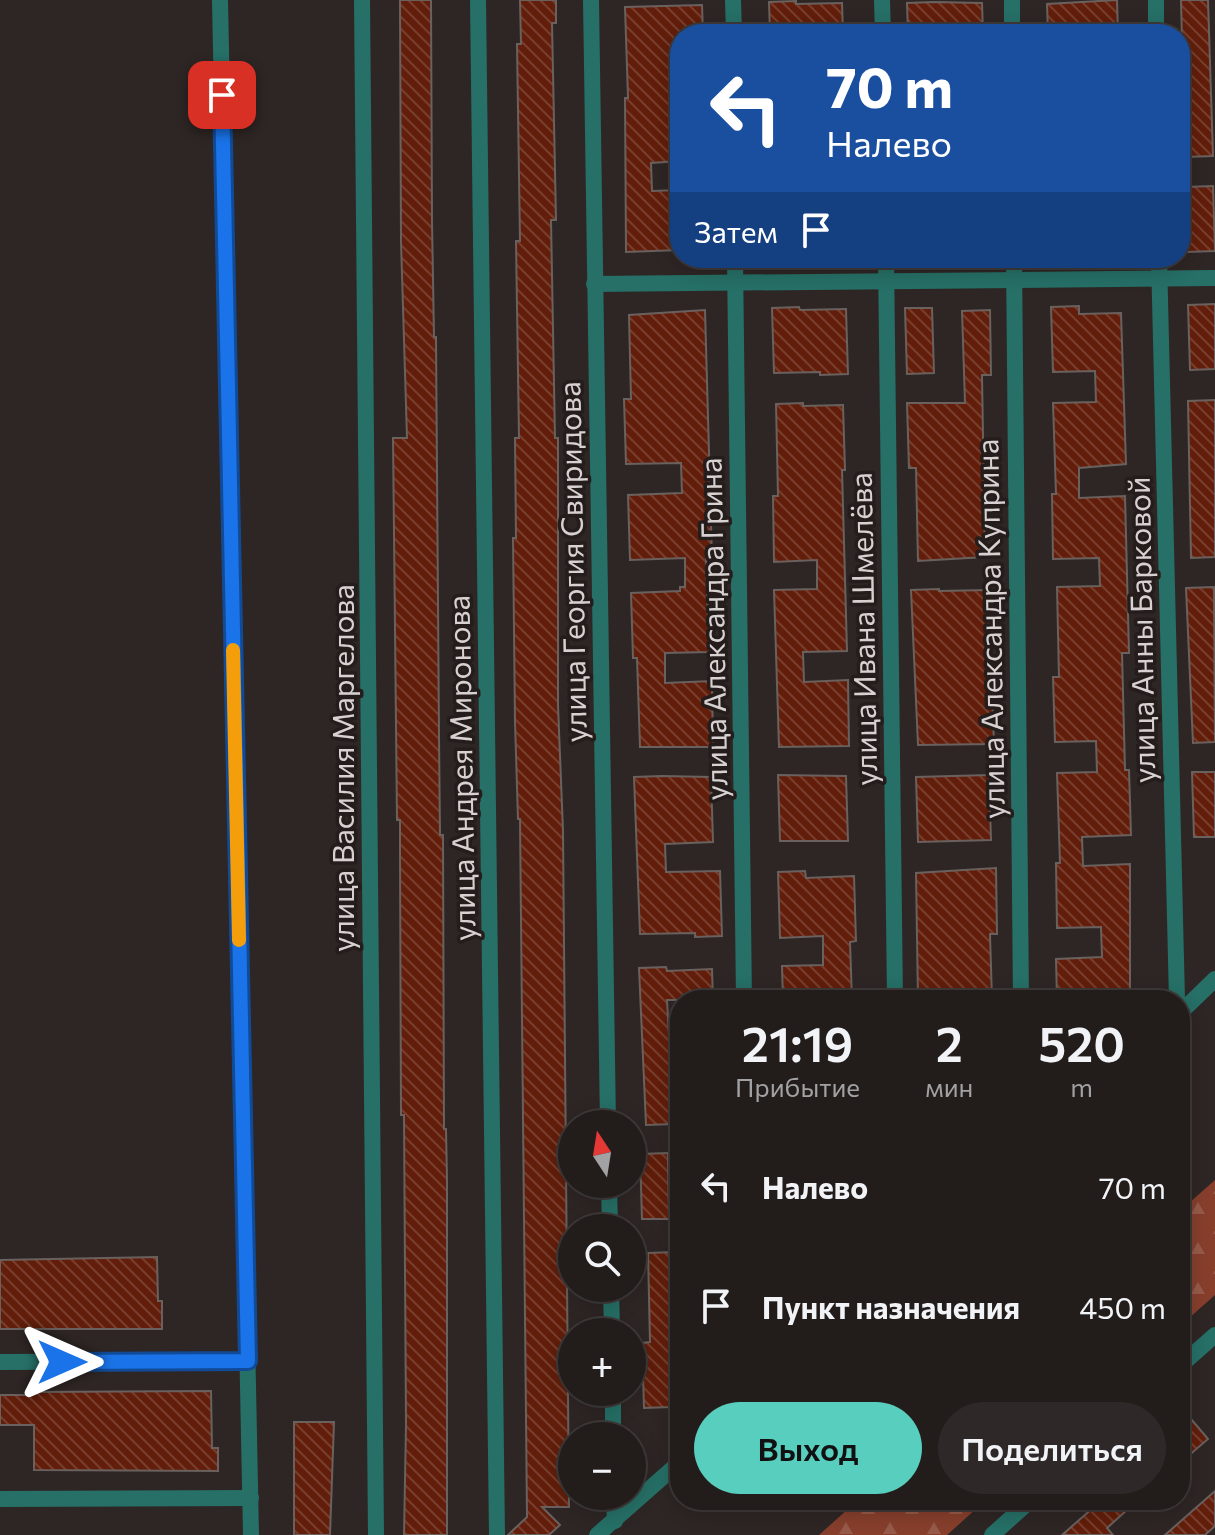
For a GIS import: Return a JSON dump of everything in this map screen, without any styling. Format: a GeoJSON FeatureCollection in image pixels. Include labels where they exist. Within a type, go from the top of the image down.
{"type":"FeatureCollection","features":[{"type":"Feature","properties":{"kind":"street"},"geometry":{"type":"LineString","coordinates":[[220,0],[251,1535]]}},
{"type":"Feature","properties":{"kind":"street","name":"улица Василия Маргелова"},"geometry":{"type":"LineString","coordinates":[[362,0],[376,1535]]}},
{"type":"Feature","properties":{"kind":"street","name":"улица Андрея Миронова"},"geometry":{"type":"LineString","coordinates":[[478,0],[497,1535]]}},
{"type":"Feature","properties":{"kind":"street","name":"улица Георгия Свиридова"},"geometry":{"type":"LineString","coordinates":[[591,0],[608,1110]]}},
{"type":"Feature","properties":{"kind":"street"},"geometry":{"type":"LineString","coordinates":[[733,0],[734,24]]}},
{"type":"Feature","properties":{"kind":"street"},"geometry":{"type":"LineString","coordinates":[[882,0],[883,24]]}},
{"type":"Feature","properties":{"kind":"street"},"geometry":{"type":"LineString","coordinates":[[1012,0],[1012,24]]}},
{"type":"Feature","properties":{"kind":"street"},"geometry":{"type":"LineString","coordinates":[[1156,0],[1156,24]]}},
{"type":"Feature","properties":{"kind":"street","name":"улица Александра Грина"},"geometry":{"type":"LineString","coordinates":[[735,268],[744,990]]}},
{"type":"Feature","properties":{"kind":"street","name":"улица Ивана Шмелёва"},"geometry":{"type":"LineString","coordinates":[[886,268],[895,990]]}},
{"type":"Feature","properties":{"kind":"street","name":"улица Александра Куприна"},"geometry":{"type":"LineString","coordinates":[[1014,268],[1021,990]]}},
{"type":"Feature","properties":{"kind":"street","name":"улица Анны Барковой"},"geometry":{"type":"LineString","coordinates":[[1159,268],[1177,990]]}},
{"type":"Feature","properties":{"kind":"street"},"geometry":{"type":"LineString","coordinates":[[594,284],[1215,278]]}},
{"type":"Feature","properties":{"kind":"street"},"geometry":{"type":"LineString","coordinates":[[1190,1003],[1215,979]]}},
{"type":"Feature","properties":{"kind":"street"},"geometry":{"type":"LineString","coordinates":[[1190,1357],[1215,1335]]}},
{"type":"Feature","properties":{"kind":"street"},"geometry":{"type":"LineString","coordinates":[[0,1362],[248,1361]]}},
{"type":"Feature","properties":{"kind":"street"},"geometry":{"type":"LineString","coordinates":[[597,1535],[670,1471]]}},
{"type":"Feature","properties":{"kind":"street"},"geometry":{"type":"LineString","coordinates":[[0,1499],[251,1498]]}},
{"type":"Feature","properties":{"kind":"street"},"geometry":{"type":"LineString","coordinates":[[615,1510],[615,1521]]}},
{"type":"Feature","properties":{"kind":"street"},"geometry":{"type":"LineString","coordinates":[[992,1535],[1020,1510]]}},
{"type":"Feature","properties":{"kind":"green space"},"geometry":{"type":"Polygon","coordinates":[[[1215,1180],[1215,1295],[1190,1317],[1190,1202],[1215,1180]]]}},
{"type":"Feature","properties":{"kind":"green space"},"geometry":{"type":"Polygon","coordinates":[[[847,1510],[975,1510],[947,1535],[819,1535],[847,1510]]]}},
{"type":"Feature","properties":{"kind":"building"},"geometry":{"type":"Polygon","coordinates":[[[400,0],[431,0],[447,1179],[447,1535],[404,1535],[404,1115],[401,1115],[400,820],[397,820],[393,438],[407,438],[401,242],[400,0]]]}},
{"type":"Feature","properties":{"kind":"building"},"geometry":{"type":"Polygon","coordinates":[[[520,0],[556,0],[556,23],[552,23],[556,220],[551,220],[555,438],[558,438],[558,705],[563,831],[565,1110],[558,1110],[558,1198],[566,1198],[566,1214],[558,1214],[558,1302],[567,1302],[567,1318],[558,1318],[558,1406],[568,1406],[568,1422],[558,1422],[558,1507],[542,1507],[560,1525],[549,1535],[508,1535],[527,1517],[520,819],[515,722],[513,538],[516,538],[515,438],[519,438],[517,44],[521,44],[520,0]]]}},
{"type":"Feature","properties":{"kind":"building"},"geometry":{"type":"Polygon","coordinates":[[[1117,0],[1118,24],[1048,24],[1047,4],[1117,0]]]}},
{"type":"Feature","properties":{"kind":"building"},"geometry":{"type":"Polygon","coordinates":[[[1181,0],[1208,0],[1213,156],[1190,157],[1190,24],[1182,24],[1181,0]]]}},
{"type":"Feature","properties":{"kind":"building"},"geometry":{"type":"Polygon","coordinates":[[[769,2],[842,3],[843,24],[770,24],[769,2]]]}},
{"type":"Feature","properties":{"kind":"building"},"geometry":{"type":"Polygon","coordinates":[[[907,3],[982,3],[983,24],[908,24],[907,3]]]}},
{"type":"Feature","properties":{"kind":"building"},"geometry":{"type":"Polygon","coordinates":[[[702,5],[703,24],[670,24],[670,162],[651,163],[652,191],[670,190],[670,250],[626,252],[625,98],[628,98],[625,7],[702,5]]]}},
{"type":"Feature","properties":{"kind":"building"},"geometry":{"type":"Polygon","coordinates":[[[1213,186],[1215,251],[1190,252],[1190,187],[1213,186]]]}},
{"type":"Feature","properties":{"kind":"building"},"geometry":{"type":"Polygon","coordinates":[[[1215,304],[1215,369],[1190,370],[1188,305],[1215,304]]]}},
{"type":"Feature","properties":{"kind":"building"},"geometry":{"type":"Polygon","coordinates":[[[1079,306],[1079,314],[1121,313],[1126,464],[1079,468],[1079,498],[1125,496],[1129,653],[1122,653],[1125,770],[1129,770],[1131,835],[1082,837],[1083,866],[1130,864],[1130,990],[1057,990],[1056,959],[1102,957],[1101,927],[1057,928],[1056,863],[1060,863],[1057,773],[1097,772],[1096,741],[1055,742],[1053,677],[1059,677],[1057,587],[1100,586],[1099,558],[1053,559],[1052,494],[1056,494],[1053,403],[1096,402],[1095,371],[1053,372],[1051,307],[1079,306]]]}},
{"type":"Feature","properties":{"kind":"building"},"geometry":{"type":"Polygon","coordinates":[[[799,307],[800,310],[846,309],[848,374],[774,373],[772,308],[799,307]]]}},
{"type":"Feature","properties":{"kind":"building"},"geometry":{"type":"Polygon","coordinates":[[[905,308],[932,308],[934,373],[907,374],[905,308]]]}},
{"type":"Feature","properties":{"kind":"building"},"geometry":{"type":"Polygon","coordinates":[[[705,310],[712,559],[706,559],[709,652],[665,653],[665,683],[712,681],[713,747],[640,747],[631,593],[680,591],[680,587],[685,587],[685,558],[630,560],[628,495],[682,493],[681,463],[626,464],[624,399],[631,399],[629,315],[705,310]]]}},
{"type":"Feature","properties":{"kind":"building"},"geometry":{"type":"Polygon","coordinates":[[[990,310],[991,375],[982,375],[985,557],[918,561],[916,468],[909,468],[907,403],[965,403],[962,311],[990,310]]]}},
{"type":"Feature","properties":{"kind":"building"},"geometry":{"type":"Polygon","coordinates":[[[1215,400],[1215,557],[1191,558],[1188,401],[1215,400]]]}},
{"type":"Feature","properties":{"kind":"building"},"geometry":{"type":"Polygon","coordinates":[[[803,403],[803,406],[843,405],[847,651],[803,652],[804,682],[848,680],[849,746],[779,747],[774,590],[817,589],[817,560],[774,562],[773,496],[778,496],[776,404],[803,403]]]}},
{"type":"Feature","properties":{"kind":"building"},"geometry":{"type":"Polygon","coordinates":[[[1214,587],[1215,742],[1193,743],[1186,588],[1214,587]]]}},
{"type":"Feature","properties":{"kind":"building"},"geometry":{"type":"Polygon","coordinates":[[[911,590],[988,590],[994,744],[918,745],[911,590]]]}},
{"type":"Feature","properties":{"kind":"building"},"geometry":{"type":"Polygon","coordinates":[[[1192,772],[1215,772],[1215,837],[1194,837],[1192,772]]]}},
{"type":"Feature","properties":{"kind":"building"},"geometry":{"type":"Polygon","coordinates":[[[778,775],[846,776],[848,841],[780,841],[778,775]]]}},
{"type":"Feature","properties":{"kind":"building"},"geometry":{"type":"Polygon","coordinates":[[[989,775],[991,840],[918,842],[916,777],[989,775]]]}},
{"type":"Feature","properties":{"kind":"building"},"geometry":{"type":"Polygon","coordinates":[[[634,777],[711,777],[713,842],[665,844],[666,872],[720,871],[722,936],[640,934],[634,777]]]}},
{"type":"Feature","properties":{"kind":"building"},"geometry":{"type":"Polygon","coordinates":[[[996,868],[997,934],[990,934],[992,990],[918,990],[916,873],[996,868]]]}},
{"type":"Feature","properties":{"kind":"building"},"geometry":{"type":"Polygon","coordinates":[[[805,871],[806,878],[854,876],[856,941],[850,942],[852,990],[783,990],[782,966],[823,965],[823,936],[780,938],[778,872],[805,871]]]}},
{"type":"Feature","properties":{"kind":"building"},"geometry":{"type":"Polygon","coordinates":[[[666,967],[667,971],[712,969],[713,990],[670,990],[670,1000],[667,1000],[670,1124],[646,1125],[639,968],[666,967]]]}},
{"type":"Feature","properties":{"kind":"building"},"geometry":{"type":"Polygon","coordinates":[[[668,1153],[669,1219],[646,1219],[646,1214],[642,1214],[641,1198],[646,1198],[646,1154],[668,1153]]]}},
{"type":"Feature","properties":{"kind":"building"},"geometry":{"type":"Polygon","coordinates":[[[670,1252],[670,1407],[644,1408],[646,1342],[650,1342],[648,1253],[670,1252]]]}},
{"type":"Feature","properties":{"kind":"building"},"geometry":{"type":"Polygon","coordinates":[[[157,1257],[162,1329],[0,1329],[0,1260],[157,1257]]]}},
{"type":"Feature","properties":{"kind":"building"},"geometry":{"type":"Polygon","coordinates":[[[211,1391],[212,1448],[218,1448],[218,1471],[34,1470],[34,1425],[0,1425],[0,1395],[29,1395],[29,1392],[211,1391]]]}},
{"type":"Feature","properties":{"kind":"building"},"geometry":{"type":"Polygon","coordinates":[[[1190,1420],[1208,1439],[1190,1454],[1190,1420]]]}},
{"type":"Feature","properties":{"kind":"building"},"geometry":{"type":"Polygon","coordinates":[[[294,1422],[334,1422],[330,1535],[294,1535],[294,1422]]]}},
{"type":"Feature","properties":{"kind":"building"},"geometry":{"type":"Polygon","coordinates":[[[1215,1491],[1215,1526],[1205,1535],[1165,1535],[1215,1491]]]}},
{"type":"Feature","properties":{"kind":"building"},"geometry":{"type":"Polygon","coordinates":[[[1091,1510],[1127,1510],[1107,1528],[1113,1535],[1062,1535],[1091,1510]]]}},
{"type":"Feature","properties":{"kind":"slow traffic"},"geometry":{"type":"LineString","coordinates":[[233,650],[239,940]]}},
{"type":"Feature","properties":{"kind":"route"},"geometry":{"type":"LineString","coordinates":[[62,1362],[248,1361],[222,95]]}}]}
